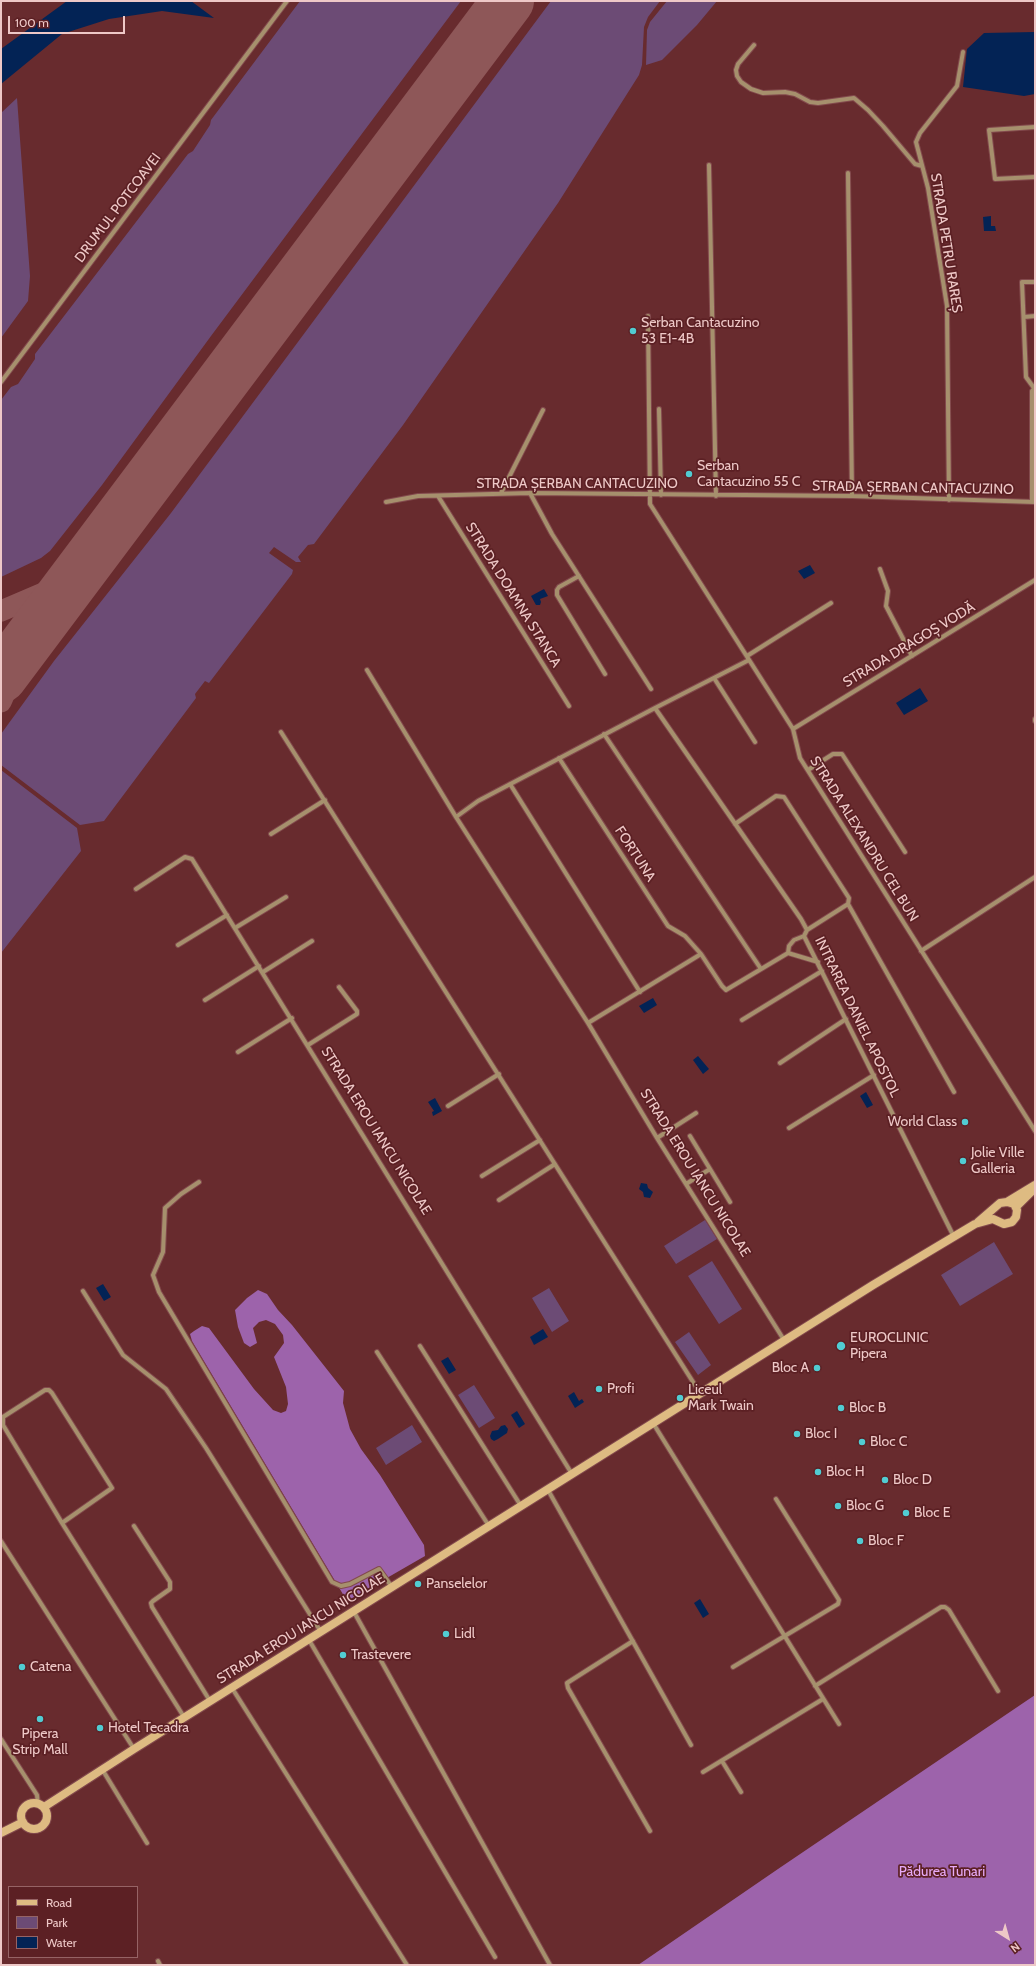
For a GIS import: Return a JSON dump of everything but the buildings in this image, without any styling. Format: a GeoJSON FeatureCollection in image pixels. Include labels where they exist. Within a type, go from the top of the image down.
{"type":"FeatureCollection","features":[{"type":"Feature","properties":{"kind":"street","name":"DRUMUL POTCOAVEI"},"geometry":{"type":"LineString","coordinates":[[1,382],[287,1]]}},
{"type":"Feature","properties":{"kind":"street"},"geometry":{"type":"LineString","coordinates":[[754,45],[738,64],[736,70],[741,82],[751,89],[763,93],[785,92],[818,103],[854,98],[878,121],[914,164],[922,166]]}},
{"type":"Feature","properties":{"kind":"street","name":"STRADA PETRU RAREȘ"},"geometry":{"type":"LineString","coordinates":[[949,500],[947,306],[928,188],[916,142],[920,133],[957,86],[963,52]]}},
{"type":"Feature","properties":{"kind":"street"},"geometry":{"type":"LineString","coordinates":[[1035,127],[989,130],[995,179],[1035,177]]}},
{"type":"Feature","properties":{"kind":"street"},"geometry":{"type":"LineString","coordinates":[[709,164],[716,496]]}},
{"type":"Feature","properties":{"kind":"street"},"geometry":{"type":"LineString","coordinates":[[848,173],[852,496]]}},
{"type":"Feature","properties":{"kind":"street"},"geometry":{"type":"LineString","coordinates":[[1034,388],[1026,377],[1022,282],[1035,282]]}},
{"type":"Feature","properties":{"kind":"street","name":"STRADA ALEXANDRU CEL BUN"},"geometry":{"type":"LineString","coordinates":[[648,316],[650,504],[793,728],[800,758],[1035,1130]]}},
{"type":"Feature","properties":{"kind":"street"},"geometry":{"type":"LineString","coordinates":[[1024,317],[1035,316]]}},
{"type":"Feature","properties":{"kind":"street","name":"STRADA ȘERBAN CANTACUZINO"},"geometry":{"type":"LineString","coordinates":[[386,502],[403,498],[530,493],[716,496],[852,496],[1034,502],[1032,391],[1034,388]]}},
{"type":"Feature","properties":{"kind":"street"},"geometry":{"type":"LineString","coordinates":[[660,409],[661,495]]}},
{"type":"Feature","properties":{"kind":"street"},"geometry":{"type":"LineString","coordinates":[[501,493],[543,410]]}},
{"type":"Feature","properties":{"kind":"street"},"geometry":{"type":"LineString","coordinates":[[530,493],[552,534],[651,690]]}},
{"type":"Feature","properties":{"kind":"street","name":"STRADA DOAMNA STANCA"},"geometry":{"type":"LineString","coordinates":[[438,496],[569,706]]}},
{"type":"Feature","properties":{"kind":"street"},"geometry":{"type":"LineString","coordinates":[[880,569],[888,591],[886,606],[912,656]]}},
{"type":"Feature","properties":{"kind":"street"},"geometry":{"type":"LineString","coordinates":[[579,576],[559,587],[557,590],[557,595],[604,674]]}},
{"type":"Feature","properties":{"kind":"street","name":"STRADA DRAGOȘ VODĂ"},"geometry":{"type":"LineString","coordinates":[[793,728],[1035,580]]}},
{"type":"Feature","properties":{"kind":"street"},"geometry":{"type":"LineString","coordinates":[[456,817],[478,802],[510,784],[714,678],[748,658],[831,603]]}},
{"type":"Feature","properties":{"kind":"street","name":"STRADA EROU IANCU NICOLAE"},"geometry":{"type":"LineString","coordinates":[[367,670],[456,817],[588,1022],[657,1138],[784,1340]]}},
{"type":"Feature","properties":{"kind":"street"},"geometry":{"type":"LineString","coordinates":[[714,678],[755,742]]}},
{"type":"Feature","properties":{"kind":"street"},"geometry":{"type":"LineString","coordinates":[[655,708],[736,824],[807,930]]}},
{"type":"Feature","properties":{"kind":"street"},"geometry":{"type":"LineString","coordinates":[[281,732],[700,1393]]}},
{"type":"Feature","properties":{"kind":"street"},"geometry":{"type":"LineString","coordinates":[[604,734],[761,969],[788,952],[789,946],[794,940],[804,936],[807,930],[848,904]]}},
{"type":"Feature","properties":{"kind":"street"},"geometry":{"type":"LineString","coordinates":[[808,770],[833,754],[842,754],[905,852]]}},
{"type":"Feature","properties":{"kind":"street","name":"FORTUNA"},"geometry":{"type":"LineString","coordinates":[[559,758],[668,926],[685,936],[701,954],[722,986],[726,990],[761,969]]}},
{"type":"Feature","properties":{"kind":"street"},"geometry":{"type":"LineString","coordinates":[[510,784],[640,992]]}},
{"type":"Feature","properties":{"kind":"street"},"geometry":{"type":"LineString","coordinates":[[736,824],[776,796],[784,797],[849,898],[848,904],[954,1092]]}},
{"type":"Feature","properties":{"kind":"street"},"geometry":{"type":"LineString","coordinates":[[271,834],[325,800]]}},
{"type":"Feature","properties":{"kind":"street","name":"STRADA EROU IANCU NICOLAE"},"geometry":{"type":"LineString","coordinates":[[136,889],[185,857],[189,856],[192,859],[292,1018],[572,1474]]}},
{"type":"Feature","properties":{"kind":"street"},"geometry":{"type":"LineString","coordinates":[[921,951],[1035,877]]}},
{"type":"Feature","properties":{"kind":"street"},"geometry":{"type":"LineString","coordinates":[[235,928],[286,897]]}},
{"type":"Feature","properties":{"kind":"street"},"geometry":{"type":"LineString","coordinates":[[178,945],[227,915]]}},
{"type":"Feature","properties":{"kind":"street","name":"INTRAREA DANIEL APOSTOL"},"geometry":{"type":"LineString","coordinates":[[804,936],[954,1237]]}},
{"type":"Feature","properties":{"kind":"street"},"geometry":{"type":"LineString","coordinates":[[263,972],[312,941]]}},
{"type":"Feature","properties":{"kind":"street"},"geometry":{"type":"LineString","coordinates":[[788,952],[818,962]]}},
{"type":"Feature","properties":{"kind":"street"},"geometry":{"type":"LineString","coordinates":[[588,1022],[701,954]]}},
{"type":"Feature","properties":{"kind":"street"},"geometry":{"type":"LineString","coordinates":[[205,1000],[259,966]]}},
{"type":"Feature","properties":{"kind":"street"},"geometry":{"type":"LineString","coordinates":[[742,1020],[822,971]]}},
{"type":"Feature","properties":{"kind":"street"},"geometry":{"type":"LineString","coordinates":[[308,1044],[357,1014],[357,1010],[339,987]]}},
{"type":"Feature","properties":{"kind":"street"},"geometry":{"type":"LineString","coordinates":[[238,1052],[292,1018]]}},
{"type":"Feature","properties":{"kind":"street"},"geometry":{"type":"LineString","coordinates":[[780,1063],[846,1019]]}},
{"type":"Feature","properties":{"kind":"street"},"geometry":{"type":"LineString","coordinates":[[448,1106],[498,1074]]}},
{"type":"Feature","properties":{"kind":"street"},"geometry":{"type":"LineString","coordinates":[[789,1128],[874,1075]]}},
{"type":"Feature","properties":{"kind":"street"},"geometry":{"type":"LineString","coordinates":[[657,1138],[696,1113]]}},
{"type":"Feature","properties":{"kind":"street"},"geometry":{"type":"LineString","coordinates":[[690,1136],[730,1202]]}},
{"type":"Feature","properties":{"kind":"street"},"geometry":{"type":"LineString","coordinates":[[482,1176],[540,1140]]}},
{"type":"Feature","properties":{"kind":"street"},"geometry":{"type":"LineString","coordinates":[[498,1200],[555,1164]]}},
{"type":"Feature","properties":{"kind":"street"},"geometry":{"type":"LineString","coordinates":[[686,1184],[710,1169]]}},
{"type":"Feature","properties":{"kind":"street"},"geometry":{"type":"LineString","coordinates":[[200,1182],[181,1194],[165,1208],[163,1252],[153,1275],[159,1292],[332,1582],[341,1586],[350,1584],[379,1569],[392,1587]]}},
{"type":"Feature","properties":{"kind":"street","name":"STRADA EROU IANCU NICOLAE"},"geometry":{"type":"LineString","coordinates":[[976,1224],[989,1220],[998,1220],[1004,1224],[1012,1222],[1017,1214],[1016,1207],[1035,1186]]}},
{"type":"Feature","properties":{"kind":"street","name":"STRADA EROU IANCU NICOLAE"},"geometry":{"type":"LineString","coordinates":[[41,1806],[354,1612],[784,1340],[976,1224],[997,1206],[1035,1186]]}},
{"type":"Feature","properties":{"kind":"street"},"geometry":{"type":"LineString","coordinates":[[1007,1202],[1016,1207]]}},
{"type":"Feature","properties":{"kind":"street"},"geometry":{"type":"LineString","coordinates":[[997,1206],[995,1213],[998,1220]]}},
{"type":"Feature","properties":{"kind":"street"},"geometry":{"type":"LineString","coordinates":[[83,1291],[123,1355],[166,1389],[206,1448],[321,1632]]}},
{"type":"Feature","properties":{"kind":"street"},"geometry":{"type":"LineString","coordinates":[[420,1346],[521,1506]]}},
{"type":"Feature","properties":{"kind":"street"},"geometry":{"type":"LineString","coordinates":[[377,1352],[490,1526]]}},
{"type":"Feature","properties":{"kind":"street"},"geometry":{"type":"LineString","coordinates":[[62,1523],[112,1488],[52,1393],[49,1390],[45,1390],[3,1417],[3,1425],[62,1523],[184,1717]]}},
{"type":"Feature","properties":{"kind":"street"},"geometry":{"type":"LineString","coordinates":[[652,1423],[839,1724]]}},
{"type":"Feature","properties":{"kind":"street"},"geometry":{"type":"LineString","coordinates":[[548,1490],[691,1745]]}},
{"type":"Feature","properties":{"kind":"street"},"geometry":{"type":"LineString","coordinates":[[733,1667],[838,1604],[840,1600],[776,1499]]}},
{"type":"Feature","properties":{"kind":"street"},"geometry":{"type":"LineString","coordinates":[[134,1526],[171,1586],[170,1589],[151,1603],[152,1607],[210,1701]]}},
{"type":"Feature","properties":{"kind":"street"},"geometry":{"type":"LineString","coordinates":[[1,1541],[134,1749]]}},
{"type":"Feature","properties":{"kind":"street"},"geometry":{"type":"LineString","coordinates":[[815,1686],[941,1607],[946,1607],[998,1691]]}},
{"type":"Feature","properties":{"kind":"street"},"geometry":{"type":"LineString","coordinates":[[354,1612],[550,1965]]}},
{"type":"Feature","properties":{"kind":"street"},"geometry":{"type":"LineString","coordinates":[[309,1640],[495,1957]]}},
{"type":"Feature","properties":{"kind":"street"},"geometry":{"type":"LineString","coordinates":[[633,1641],[566,1683],[650,1831]]}},
{"type":"Feature","properties":{"kind":"street"},"geometry":{"type":"LineString","coordinates":[[232,1688],[407,1965]]}},
{"type":"Feature","properties":{"kind":"street"},"geometry":{"type":"LineString","coordinates":[[703,1772],[824,1699]]}},
{"type":"Feature","properties":{"kind":"street"},"geometry":{"type":"LineString","coordinates":[[1,1739],[37,1795],[41,1806],[46,1811],[47,1820],[42,1827],[33,1829],[29,1828],[22,1822],[21,1813],[23,1809],[30,1804],[41,1806]]}},
{"type":"Feature","properties":{"kind":"street"},"geometry":{"type":"LineString","coordinates":[[722,1761],[741,1792]]}},
{"type":"Feature","properties":{"kind":"street"},"geometry":{"type":"LineString","coordinates":[[102,1768],[147,1843]]}},
{"type":"Feature","properties":{"kind":"street"},"geometry":{"type":"LineString","coordinates":[[1,1833],[22,1822]]}},
{"type":"Feature","properties":{"kind":"green space"},"geometry":{"type":"Polygon","coordinates":[[[300,1],[461,1],[211,336],[102,485],[50,551],[41,558],[1,577],[1,400],[11,387],[18,384],[35,359],[35,354],[188,154],[193,151],[210,125],[211,120],[300,1]]]}},
{"type":"Feature","properties":{"kind":"green space"},"geometry":{"type":"Polygon","coordinates":[[[551,1],[660,1],[648,17],[644,27],[642,65],[639,75],[558,203],[403,425],[314,544],[308,545],[298,557],[301,562],[296,562],[274,547],[269,553],[293,570],[292,574],[209,683],[205,681],[195,694],[196,698],[104,821],[80,825],[1,765],[1,734],[54,661],[171,513],[551,1]]]}},
{"type":"Feature","properties":{"kind":"green space"},"geometry":{"type":"Polygon","coordinates":[[[667,1],[717,1],[697,25],[662,60],[646,65],[647,30],[650,22],[667,1]]]}},
{"type":"Feature","properties":{"kind":"green space"},"geometry":{"type":"Polygon","coordinates":[[[17,98],[30,276],[28,301],[1,338],[1,113],[17,98]]]}},
{"type":"Feature","properties":{"kind":"green space"},"geometry":{"type":"Polygon","coordinates":[[[1,770],[77,828],[81,851],[1,953],[1,770]]]}},
{"type":"Feature","properties":{"kind":"green space"},"geometry":{"type":"Polygon","coordinates":[[[705,1220],[717,1239],[676,1264],[664,1246],[705,1220]]]}},
{"type":"Feature","properties":{"kind":"green space"},"geometry":{"type":"Polygon","coordinates":[[[994,1242],[1013,1274],[960,1306],[941,1275],[994,1242]]]}},
{"type":"Feature","properties":{"kind":"green space"},"geometry":{"type":"Polygon","coordinates":[[[712,1261],[742,1309],[719,1324],[688,1276],[712,1261]]]}},
{"type":"Feature","properties":{"kind":"green space"},"geometry":{"type":"Polygon","coordinates":[[[549,1288],[569,1321],[552,1332],[532,1298],[549,1288]]]}},
{"type":"Feature","properties":{"kind":"green space"},"geometry":{"type":"Polygon","coordinates":[[[258,1290],[267,1294],[278,1310],[292,1325],[344,1391],[343,1403],[350,1429],[361,1449],[380,1475],[424,1545],[425,1556],[347,1601],[192,1341],[190,1334],[202,1326],[209,1328],[254,1389],[273,1410],[281,1413],[286,1411],[288,1404],[286,1387],[274,1357],[284,1343],[283,1335],[275,1324],[266,1320],[259,1322],[253,1328],[257,1343],[250,1347],[244,1343],[238,1327],[235,1310],[258,1290]]]}},
{"type":"Feature","properties":{"kind":"green space"},"geometry":{"type":"Polygon","coordinates":[[[689,1332],[711,1365],[698,1375],[675,1342],[689,1332]]]}},
{"type":"Feature","properties":{"kind":"green space"},"geometry":{"type":"Polygon","coordinates":[[[474,1385],[495,1418],[479,1428],[458,1395],[474,1385]]]}},
{"type":"Feature","properties":{"kind":"green space"},"geometry":{"type":"Polygon","coordinates":[[[412,1425],[422,1442],[386,1465],[376,1448],[412,1425]]]}},
{"type":"Feature","properties":{"kind":"green space","name":"Pădurea Tunari"},"geometry":{"type":"Polygon","coordinates":[[[1035,1695],[1035,1965],[638,1965],[778,1869],[1035,1695]]]}},
{"type":"Feature","properties":{"kind":"water"},"geometry":{"type":"Polygon","coordinates":[[[67,1],[191,1],[214,18],[162,11],[109,19],[62,34],[1,84],[1,49],[67,1]]]}},
{"type":"Feature","properties":{"kind":"water"},"geometry":{"type":"Polygon","coordinates":[[[1035,32],[1035,94],[1024,96],[963,87],[967,49],[984,33],[1035,32]]]}},
{"type":"Feature","properties":{"kind":"water"},"geometry":{"type":"Polygon","coordinates":[[[991,216],[991,226],[995,226],[996,231],[984,231],[983,217],[991,216]]]}},
{"type":"Feature","properties":{"kind":"water"},"geometry":{"type":"Polygon","coordinates":[[[810,565],[815,573],[804,579],[798,571],[810,565]]]}},
{"type":"Feature","properties":{"kind":"water"},"geometry":{"type":"Polygon","coordinates":[[[544,589],[548,596],[540,599],[540,605],[536,605],[531,596],[544,589]]]}},
{"type":"Feature","properties":{"kind":"water"},"geometry":{"type":"Polygon","coordinates":[[[920,688],[928,701],[904,715],[896,703],[920,688]]]}},
{"type":"Feature","properties":{"kind":"water"},"geometry":{"type":"Polygon","coordinates":[[[653,998],[657,1005],[644,1013],[639,1006],[653,998]]]}},
{"type":"Feature","properties":{"kind":"water"},"geometry":{"type":"Polygon","coordinates":[[[698,1056],[709,1069],[703,1074],[693,1060],[698,1056]]]}},
{"type":"Feature","properties":{"kind":"water"},"geometry":{"type":"Polygon","coordinates":[[[866,1092],[873,1105],[867,1108],[860,1096],[866,1092]]]}},
{"type":"Feature","properties":{"kind":"water"},"geometry":{"type":"Polygon","coordinates":[[[435,1098],[442,1111],[433,1116],[432,1112],[434,1111],[428,1102],[435,1098]]]}},
{"type":"Feature","properties":{"kind":"water"},"geometry":{"type":"Polygon","coordinates":[[[641,1183],[647,1184],[648,1188],[653,1192],[650,1198],[644,1197],[643,1192],[639,1189],[641,1183]]]}},
{"type":"Feature","properties":{"kind":"water"},"geometry":{"type":"Polygon","coordinates":[[[103,1284],[111,1297],[104,1301],[96,1288],[103,1284]]]}},
{"type":"Feature","properties":{"kind":"water"},"geometry":{"type":"Polygon","coordinates":[[[543,1329],[548,1337],[534,1345],[530,1337],[543,1329]]]}},
{"type":"Feature","properties":{"kind":"water"},"geometry":{"type":"Polygon","coordinates":[[[448,1357],[456,1370],[449,1374],[441,1361],[448,1357]]]}},
{"type":"Feature","properties":{"kind":"water"},"geometry":{"type":"Polygon","coordinates":[[[574,1392],[579,1401],[582,1399],[584,1402],[575,1408],[568,1396],[574,1392]]]}},
{"type":"Feature","properties":{"kind":"water"},"geometry":{"type":"Polygon","coordinates":[[[517,1411],[525,1424],[519,1428],[511,1415],[517,1411]]]}},
{"type":"Feature","properties":{"kind":"water"},"geometry":{"type":"Polygon","coordinates":[[[505,1425],[508,1429],[507,1433],[494,1441],[491,1439],[490,1436],[492,1431],[498,1430],[501,1426],[505,1425]]]}},
{"type":"Feature","properties":{"kind":"water"},"geometry":{"type":"Polygon","coordinates":[[[700,1599],[709,1614],[703,1618],[694,1603],[700,1599]]]}},
{"type":"Feature","properties":{"kind":"taxiway"},"geometry":{"type":"LineString","coordinates":[[1,611],[48,591],[85,565]]}},
{"type":"Feature","properties":{"kind":"taxiway"},"geometry":{"type":"LineString","coordinates":[[1,702],[5,693],[6,670]]}},
{"type":"Feature","properties":{"kind":"runway"},"geometry":{"type":"LineString","coordinates":[[1,677],[508,1]]}},
{"type":"Feature","properties":{"kind":"place","name":"Serban Cantacuzino 53 E1-4B"},"geometry":{"type":"Point","coordinates":[633,331]}},
{"type":"Feature","properties":{"kind":"place","name":"Serban Cantacuzino 55 C"},"geometry":{"type":"Point","coordinates":[689,474]}},
{"type":"Feature","properties":{"kind":"place","name":"World Class"},"geometry":{"type":"Point","coordinates":[965,1122]}},
{"type":"Feature","properties":{"kind":"place","name":"Jolie Ville Galleria"},"geometry":{"type":"Point","coordinates":[963,1161]}},
{"type":"Feature","properties":{"kind":"place","name":"EUROCLINIC Pipera"},"geometry":{"type":"Point","coordinates":[841,1346]}},
{"type":"Feature","properties":{"kind":"place","name":"Bloc A"},"geometry":{"type":"Point","coordinates":[817,1368]}},
{"type":"Feature","properties":{"kind":"place","name":"Profi"},"geometry":{"type":"Point","coordinates":[599,1389]}},
{"type":"Feature","properties":{"kind":"place","name":"Liceul Mark Twain"},"geometry":{"type":"Point","coordinates":[680,1398]}},
{"type":"Feature","properties":{"kind":"place","name":"Bloc B"},"geometry":{"type":"Point","coordinates":[841,1408]}},
{"type":"Feature","properties":{"kind":"place","name":"Bloc I"},"geometry":{"type":"Point","coordinates":[797,1434]}},
{"type":"Feature","properties":{"kind":"place","name":"Bloc C"},"geometry":{"type":"Point","coordinates":[862,1442]}},
{"type":"Feature","properties":{"kind":"place","name":"Bloc H"},"geometry":{"type":"Point","coordinates":[818,1472]}},
{"type":"Feature","properties":{"kind":"place","name":"Bloc D"},"geometry":{"type":"Point","coordinates":[885,1480]}},
{"type":"Feature","properties":{"kind":"place","name":"Bloc G"},"geometry":{"type":"Point","coordinates":[838,1506]}},
{"type":"Feature","properties":{"kind":"place","name":"Bloc E"},"geometry":{"type":"Point","coordinates":[906,1513]}},
{"type":"Feature","properties":{"kind":"place","name":"Bloc F"},"geometry":{"type":"Point","coordinates":[860,1541]}},
{"type":"Feature","properties":{"kind":"place","name":"Panselelor"},"geometry":{"type":"Point","coordinates":[418,1584]}},
{"type":"Feature","properties":{"kind":"place","name":"Lidl"},"geometry":{"type":"Point","coordinates":[446,1634]}},
{"type":"Feature","properties":{"kind":"place","name":"Trastevere"},"geometry":{"type":"Point","coordinates":[343,1655]}},
{"type":"Feature","properties":{"kind":"place","name":"Catena"},"geometry":{"type":"Point","coordinates":[22,1667]}},
{"type":"Feature","properties":{"kind":"place","name":"Pipera Strip Mall"},"geometry":{"type":"Point","coordinates":[40,1719]}},
{"type":"Feature","properties":{"kind":"place","name":"Hotel Tecadra"},"geometry":{"type":"Point","coordinates":[100,1728]}}]}
